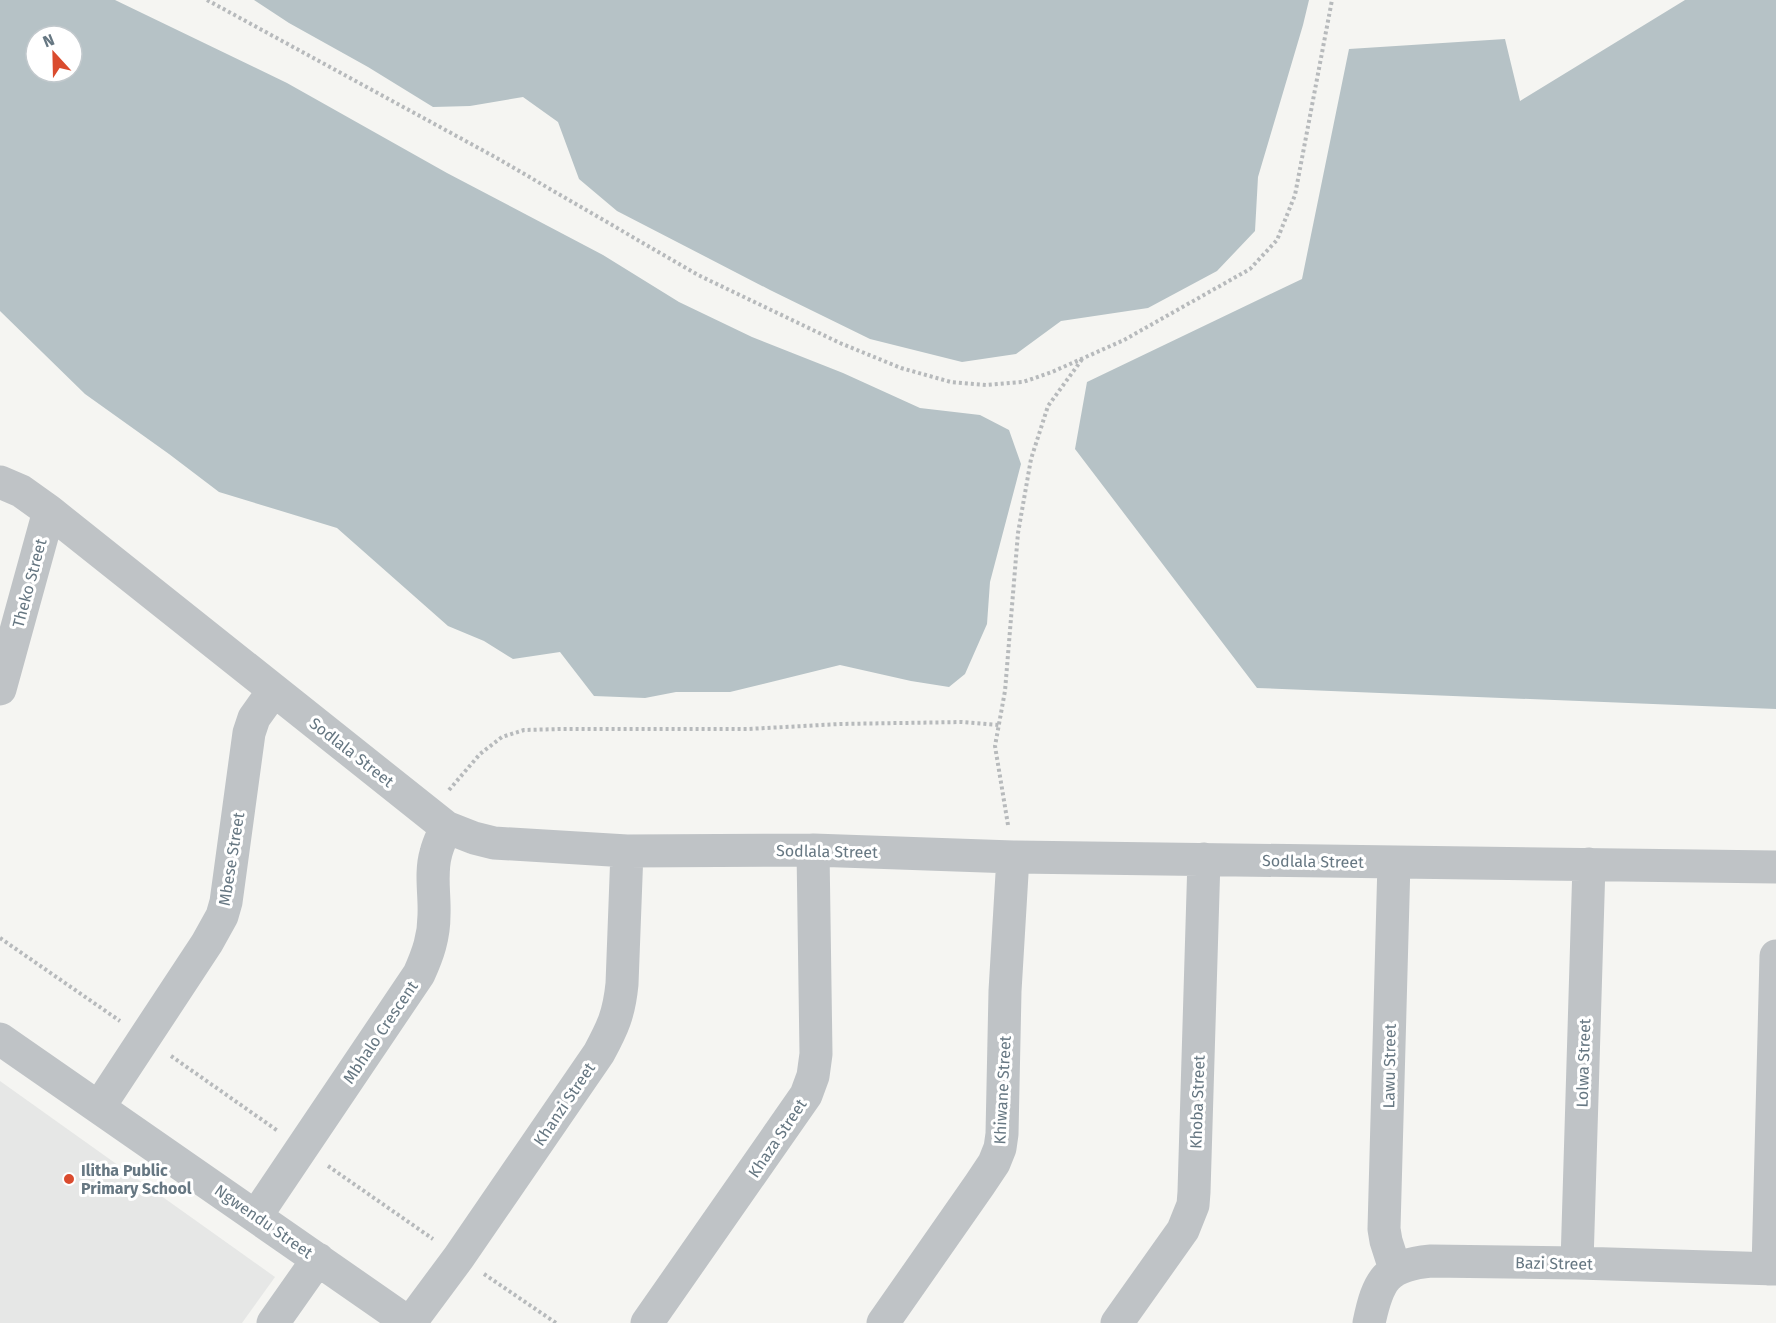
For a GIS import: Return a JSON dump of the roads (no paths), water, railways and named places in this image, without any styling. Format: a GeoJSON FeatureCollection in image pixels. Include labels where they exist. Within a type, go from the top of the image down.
{"type":"FeatureCollection","features":[{"type":"Feature","properties":{"kind":"street","name":"Sodlala Street"},"geometry":{"type":"LineString","coordinates":[[0,482],[21,491],[49,511],[446,827],[495,843],[627,851],[813,850],[1013,857],[1776,867]]}},
{"type":"Feature","properties":{"kind":"street","name":"Theko Street"},"geometry":{"type":"LineString","coordinates":[[0,689],[49,511]]}},
{"type":"Feature","properties":{"kind":"street","name":"Mbese Street"},"geometry":{"type":"LineString","coordinates":[[99,1107],[207,943],[222,916],[226,902],[249,733],[254,718],[274,690]]}},
{"type":"Feature","properties":{"kind":"street","name":"Mbhalo Crescent"},"geometry":{"type":"LineString","coordinates":[[256,1216],[419,974],[431,943],[435,854],[446,827]]}},
{"type":"Feature","properties":{"kind":"street","name":"Khaza Street"},"geometry":{"type":"LineString","coordinates":[[647,1323],[806,1095],[813,1076],[816,1054],[813,850]]}},
{"type":"Feature","properties":{"kind":"street","name":"Khanzi Street"},"geometry":{"type":"LineString","coordinates":[[410,1323],[459,1257],[586,1073],[614,1024],[620,1004],[622,984],[627,851]]}},
{"type":"Feature","properties":{"kind":"street","name":"Khiwane Street"},"geometry":{"type":"LineString","coordinates":[[883,1323],[985,1177],[1000,1148],[1004,1113],[1005,991],[1013,857]]}},
{"type":"Feature","properties":{"kind":"street","name":"Khoba Street"},"geometry":{"type":"LineString","coordinates":[[1117,1323],[1183,1230],[1193,1205],[1204,859]]}},
{"type":"Feature","properties":{"kind":"street","name":"Lawu Street"},"geometry":{"type":"LineString","coordinates":[[1394,862],[1384,1229],[1395,1269]]}},
{"type":"Feature","properties":{"kind":"street","name":"Lolwa Street"},"geometry":{"type":"LineString","coordinates":[[1577,1263],[1589,864]]}},
{"type":"Feature","properties":{"kind":"street"},"geometry":{"type":"LineString","coordinates":[[1772,1269],[1776,956]]}},
{"type":"Feature","properties":{"kind":"street","name":"Ngwendu Street"},"geometry":{"type":"LineString","coordinates":[[0,1039],[410,1323]]}},
{"type":"Feature","properties":{"kind":"street"},"geometry":{"type":"LineString","coordinates":[[273,1323],[318,1258]]}},
{"type":"Feature","properties":{"kind":"street","name":"Bazi Street"},"geometry":{"type":"LineString","coordinates":[[1395,1269],[1413,1262],[1431,1261],[1772,1269]]}},
{"type":"Feature","properties":{"kind":"street"},"geometry":{"type":"LineString","coordinates":[[1369,1323],[1378,1290],[1385,1278],[1395,1269]]}},
{"type":"Feature","properties":{"kind":"place","name":"Ilitha Public Primary School"},"geometry":{"type":"Point","coordinates":[69,1179]}}]}
